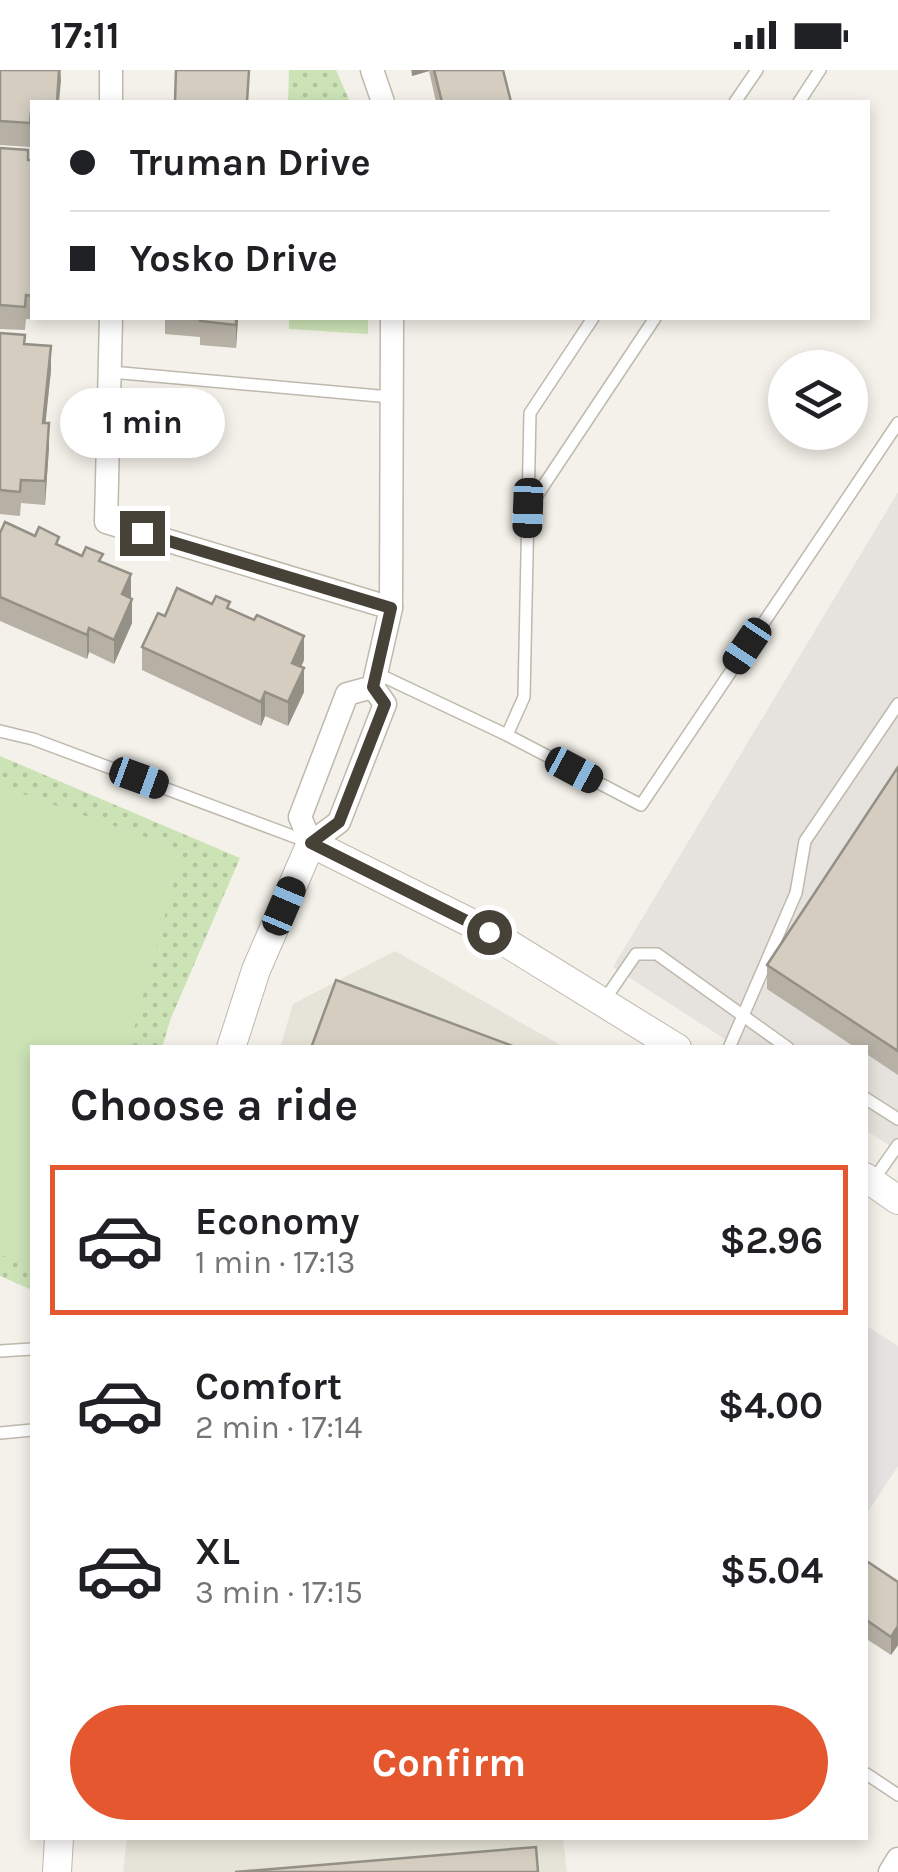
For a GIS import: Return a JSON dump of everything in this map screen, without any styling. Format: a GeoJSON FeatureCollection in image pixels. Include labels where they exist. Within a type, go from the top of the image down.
{"type":"FeatureCollection","features":[{"type":"Feature","properties":{"kind":"street"},"geometry":{"type":"LineString","coordinates":[[111,70],[111,100]]}},
{"type":"Feature","properties":{"kind":"street"},"geometry":{"type":"LineString","coordinates":[[372,70],[382,100]]}},
{"type":"Feature","properties":{"kind":"street"},"geometry":{"type":"LineString","coordinates":[[111,320],[106,522],[391,608]]}},
{"type":"Feature","properties":{"kind":"street"},"geometry":{"type":"LineString","coordinates":[[232,1045],[256,970],[311,843],[339,822],[385,704],[375,680],[391,608],[392,320]]}},
{"type":"Feature","properties":{"kind":"street"},"geometry":{"type":"LineString","coordinates":[[375,680],[346,694],[300,817],[311,843],[489,932],[672,1045]]}},
{"type":"Feature","properties":{"kind":"street"},"geometry":{"type":"LineString","coordinates":[[868,1180],[898,1200]]}},
{"type":"Feature","properties":{"kind":"street"},"geometry":{"type":"LineString","coordinates":[[57,1872],[59,1840]]}},
{"type":"Feature","properties":{"kind":"street"},"geometry":{"type":"LineString","coordinates":[[890,1872],[898,1859]]}},
{"type":"Feature","properties":{"kind":"lane"},"geometry":{"type":"LineString","coordinates":[[737,100],[757,70]]}},
{"type":"Feature","properties":{"kind":"lane"},"geometry":{"type":"LineString","coordinates":[[800,100],[820,70]]}},
{"type":"Feature","properties":{"kind":"lane"},"geometry":{"type":"LineString","coordinates":[[507,735],[524,697],[530,413],[593,320]]}},
{"type":"Feature","properties":{"kind":"lane"},"geometry":{"type":"LineString","coordinates":[[528,508],[655,320]]}},
{"type":"Feature","properties":{"kind":"lane"},"geometry":{"type":"LineString","coordinates":[[111,372],[390,397]]}},
{"type":"Feature","properties":{"kind":"lane"},"geometry":{"type":"LineString","coordinates":[[375,680],[507,735],[641,805],[898,423]]}},
{"type":"Feature","properties":{"kind":"lane"},"geometry":{"type":"LineString","coordinates":[[731,1045],[796,893],[805,841],[898,704]]}},
{"type":"Feature","properties":{"kind":"lane"},"geometry":{"type":"LineString","coordinates":[[0,731],[32,739],[311,843]]}},
{"type":"Feature","properties":{"kind":"lane"},"geometry":{"type":"LineString","coordinates":[[603,1002],[636,954],[656,954],[726,1000],[742,1018],[783,1045]]}},
{"type":"Feature","properties":{"kind":"lane"},"geometry":{"type":"LineString","coordinates":[[868,1100],[898,1120]]}},
{"type":"Feature","properties":{"kind":"lane"},"geometry":{"type":"LineString","coordinates":[[868,1180],[898,1145]]}},
{"type":"Feature","properties":{"kind":"lane"},"geometry":{"type":"LineString","coordinates":[[0,1351],[30,1349]]}},
{"type":"Feature","properties":{"kind":"lane"},"geometry":{"type":"LineString","coordinates":[[0,1433],[30,1430]]}},
{"type":"Feature","properties":{"kind":"lane"},"geometry":{"type":"LineString","coordinates":[[868,1775],[898,1795]]}},
{"type":"Feature","properties":{"kind":"shaded area"},"geometry":{"type":"Polygon","coordinates":[[[898,492],[898,1151],[868,1132],[868,1045],[734,1045],[613,967],[898,492]]]}},
{"type":"Feature","properties":{"kind":"shaded area"},"geometry":{"type":"Polygon","coordinates":[[[395,951],[560,1045],[281,1045],[293,1004],[395,951]]]}},
{"type":"Feature","properties":{"kind":"shaded area"},"geometry":{"type":"Polygon","coordinates":[[[868,1327],[898,1346],[898,1466],[868,1511],[868,1327]]]}},
{"type":"Feature","properties":{"kind":"shaded area"},"geometry":{"type":"Polygon","coordinates":[[[127,1840],[563,1840],[567,1872],[123,1872],[127,1840]]]}},
{"type":"Feature","properties":{"kind":"green space"},"geometry":{"type":"Polygon","coordinates":[[[289,70],[336,70],[349,100],[288,100],[289,70]]]}},
{"type":"Feature","properties":{"kind":"green space"},"geometry":{"type":"Polygon","coordinates":[[[289,320],[368,320],[368,334],[289,329],[289,320]]]}},
{"type":"Feature","properties":{"kind":"green space"},"geometry":{"type":"Polygon","coordinates":[[[0,756],[240,858],[163,1045],[30,1045],[30,1289],[0,1276],[0,756]]]}},
{"type":"Feature","properties":{"kind":"green space"},"geometry":{"type":"Polygon","coordinates":[[[0,786],[183,850],[130,1045],[30,1045],[30,1263],[0,1255],[0,786]]]}},
{"type":"Feature","properties":{"kind":"building"},"geometry":{"type":"Polygon","coordinates":[[[0,70],[59,70],[57,100],[30,100],[30,123],[0,121],[0,70]]]}},
{"type":"Feature","properties":{"kind":"building"},"geometry":{"type":"Polygon","coordinates":[[[176,70],[249,70],[247,100],[175,100],[176,70]]]}},
{"type":"Feature","properties":{"kind":"building"},"geometry":{"type":"Polygon","coordinates":[[[434,70],[503,70],[510,100],[442,100],[434,70]]]}},
{"type":"Feature","properties":{"kind":"building"},"geometry":{"type":"Polygon","coordinates":[[[0,148],[28,150],[30,296],[26,295],[25,307],[0,305],[0,148]]]}},
{"type":"Feature","properties":{"kind":"building"},"geometry":{"type":"Polygon","coordinates":[[[236,320],[236,325],[200,321],[236,320]]]}},
{"type":"Feature","properties":{"kind":"building"},"geometry":{"type":"Polygon","coordinates":[[[0,333],[25,335],[24,344],[51,346],[43,423],[49,423],[45,481],[21,480],[20,492],[0,490],[0,333]]]}},
{"type":"Feature","properties":{"kind":"building"},"geometry":{"type":"Polygon","coordinates":[[[5,522],[35,536],[39,527],[59,537],[56,544],[82,556],[86,547],[103,554],[99,561],[131,574],[122,594],[132,599],[114,640],[89,628],[87,635],[0,597],[0,533],[5,522]]]}},
{"type":"Feature","properties":{"kind":"building"},"geometry":{"type":"Polygon","coordinates":[[[177,588],[212,604],[216,596],[230,602],[227,608],[254,620],[257,615],[304,636],[292,663],[304,668],[288,702],[265,692],[261,702],[142,647],[158,613],[165,616],[177,588]]]}},
{"type":"Feature","properties":{"kind":"building"},"geometry":{"type":"Polygon","coordinates":[[[898,767],[898,1051],[767,965],[898,767]]]}},
{"type":"Feature","properties":{"kind":"building"},"geometry":{"type":"Polygon","coordinates":[[[336,980],[510,1045],[312,1045],[336,980]]]}},
{"type":"Feature","properties":{"kind":"building"},"geometry":{"type":"Polygon","coordinates":[[[868,1562],[898,1582],[898,1626],[891,1637],[868,1621],[868,1562]]]}},
{"type":"Feature","properties":{"kind":"building"},"geometry":{"type":"Polygon","coordinates":[[[536,1847],[538,1872],[235,1872],[536,1847]]]}},
{"type":"Feature","properties":{"kind":"route"},"geometry":{"type":"LineString","coordinates":[[142,533],[391,608],[373,687],[385,704],[379,724],[339,822],[311,843],[489,932]]}}]}
